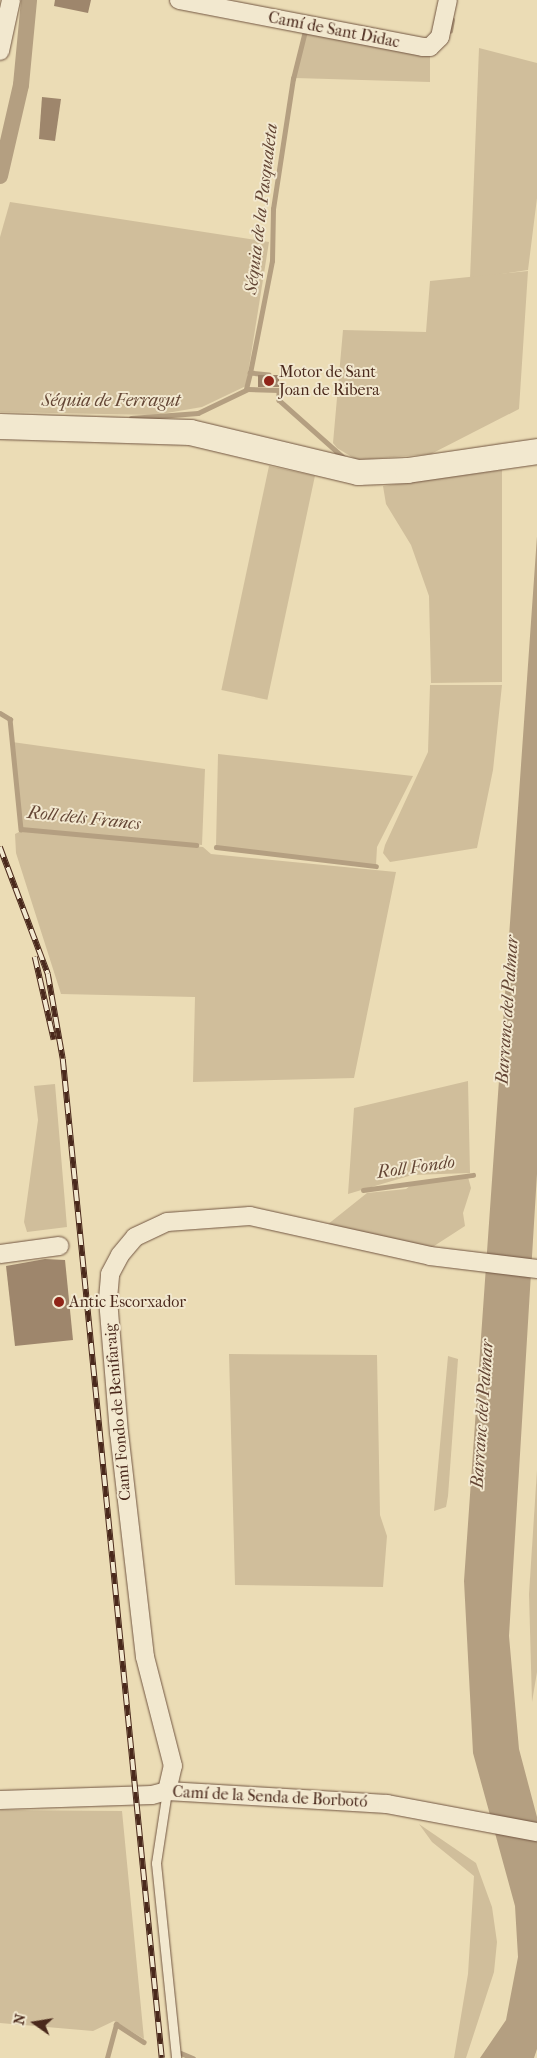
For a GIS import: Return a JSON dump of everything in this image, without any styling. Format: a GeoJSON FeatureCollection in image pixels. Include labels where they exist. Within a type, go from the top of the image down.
{"type":"FeatureCollection","features":[{"type":"Feature","properties":{"kind":"street"},"geometry":{"type":"LineString","coordinates":[[0,51],[11,0]]}},
{"type":"Feature","properties":{"kind":"street","name":"Camí de Sant Didac"},"geometry":{"type":"LineString","coordinates":[[179,0],[430,46],[440,36],[448,0]]}},
{"type":"Feature","properties":{"kind":"street"},"geometry":{"type":"LineString","coordinates":[[0,426],[190,432],[358,472],[407,470],[528,453]]}},
{"type":"Feature","properties":{"kind":"street","name":"Camí Fondo de Benifaraig"},"geometry":{"type":"LineString","coordinates":[[167,1791],[174,1766],[145,1656],[119,1433],[108,1299],[110,1274],[120,1255],[135,1237],[152,1227],[225,1215],[250,1216],[430,1256],[467,1258],[537,1269]]}},
{"type":"Feature","properties":{"kind":"street"},"geometry":{"type":"LineString","coordinates":[[0,1254],[59,1246]]}},
{"type":"Feature","properties":{"kind":"street","name":"Camí de la Senda de Borbotó"},"geometry":{"type":"LineString","coordinates":[[0,1800],[152,1795],[167,1791],[387,1804],[537,1832]]}},
{"type":"Feature","properties":{"kind":"lane"},"geometry":{"type":"LineString","coordinates":[[167,1791],[156,1864],[176,2058]]}},
{"type":"Feature","properties":{"kind":"shaded area"},"geometry":{"type":"Polygon","coordinates":[[[305,33],[430,56],[430,82],[295,78],[305,33]]]}},
{"type":"Feature","properties":{"kind":"shaded area"},"geometry":{"type":"Polygon","coordinates":[[[479,48],[537,63],[537,198],[528,270],[470,279],[479,48]]]}},
{"type":"Feature","properties":{"kind":"shaded area"},"geometry":{"type":"Polygon","coordinates":[[[10,202],[269,242],[246,386],[202,407],[155,415],[0,412],[0,237],[10,202]]]}},
{"type":"Feature","properties":{"kind":"shaded area"},"geometry":{"type":"Polygon","coordinates":[[[528,271],[519,409],[431,454],[357,460],[337,448],[333,443],[343,330],[426,332],[430,281],[528,271]]]}},
{"type":"Feature","properties":{"kind":"shaded area"},"geometry":{"type":"Polygon","coordinates":[[[269,466],[315,476],[267,700],[221,690],[269,466]]]}},
{"type":"Feature","properties":{"kind":"shaded area"},"geometry":{"type":"Polygon","coordinates":[[[502,470],[502,682],[431,683],[429,596],[411,545],[386,504],[383,486],[502,470]]]}},
{"type":"Feature","properties":{"kind":"shaded area"},"geometry":{"type":"Polygon","coordinates":[[[430,685],[502,685],[493,770],[477,848],[390,862],[383,853],[385,845],[428,752],[430,685]]]}},
{"type":"Feature","properties":{"kind":"shaded area"},"geometry":{"type":"Polygon","coordinates":[[[12,742],[205,769],[202,845],[21,828],[12,742]]]}},
{"type":"Feature","properties":{"kind":"shaded area"},"geometry":{"type":"Polygon","coordinates":[[[218,754],[413,776],[377,847],[376,865],[216,846],[218,754]]]}},
{"type":"Feature","properties":{"kind":"shaded area"},"geometry":{"type":"Polygon","coordinates":[[[21,831],[203,847],[211,854],[396,872],[354,1078],[193,1082],[195,997],[61,994],[16,853],[15,834],[21,831]]]}},
{"type":"Feature","properties":{"kind":"shaded area"},"geometry":{"type":"Polygon","coordinates":[[[468,1081],[470,1173],[412,1175],[348,1194],[354,1108],[468,1081]]]}},
{"type":"Feature","properties":{"kind":"shaded area"},"geometry":{"type":"Polygon","coordinates":[[[55,1084],[67,1227],[27,1232],[24,1222],[38,1120],[34,1086],[55,1084]]]}},
{"type":"Feature","properties":{"kind":"shaded area"},"geometry":{"type":"Polygon","coordinates":[[[468,1177],[471,1188],[463,1213],[465,1226],[431,1248],[327,1225],[367,1193],[406,1189],[415,1182],[468,1177]]]}},
{"type":"Feature","properties":{"kind":"shaded area"},"geometry":{"type":"Polygon","coordinates":[[[229,1354],[377,1355],[380,1515],[387,1536],[383,1587],[235,1585],[229,1354]]]}},
{"type":"Feature","properties":{"kind":"shaded area"},"geometry":{"type":"Polygon","coordinates":[[[448,1356],[458,1359],[448,1496],[446,1507],[434,1511],[448,1356]]]}},
{"type":"Feature","properties":{"kind":"shaded area"},"geometry":{"type":"Polygon","coordinates":[[[537,1470],[537,1672],[532,1702],[529,1594],[537,1470]]]}},
{"type":"Feature","properties":{"kind":"shaded area"},"geometry":{"type":"Polygon","coordinates":[[[0,1810],[122,1811],[144,2039],[114,2021],[93,2031],[0,2023],[0,1810]]]}},
{"type":"Feature","properties":{"kind":"shaded area"},"geometry":{"type":"Polygon","coordinates":[[[419,1824],[476,1863],[492,1907],[497,1942],[494,1972],[466,2058],[454,2058],[468,1974],[474,1876],[432,1842],[419,1824]]]}},
{"type":"Feature","properties":{"kind":"water","name":"Barranc del Palmar"},"geometry":{"type":"Polygon","coordinates":[[[537,536],[537,1174],[509,1636],[519,1749],[537,1817],[537,2049],[534,2058],[480,2058],[506,2020],[518,1957],[515,1906],[473,1753],[464,1581],[537,536]]]}},
{"type":"Feature","properties":{"kind":"building"},"geometry":{"type":"Polygon","coordinates":[[[55,0],[91,0],[88,13],[54,6],[55,0]]]}},
{"type":"Feature","properties":{"kind":"building"},"geometry":{"type":"Polygon","coordinates":[[[42,97],[61,99],[55,141],[39,139],[42,97]]]}},
{"type":"Feature","properties":{"kind":"building","name":"Motor de Sant Joan de Ribera"},"geometry":{"type":"Polygon","coordinates":[[[258,375],[279,375],[279,387],[258,387],[258,375]]]}},
{"type":"Feature","properties":{"kind":"building","name":"Antic Escorxador"},"geometry":{"type":"Polygon","coordinates":[[[45,1259],[65,1260],[73,1340],[15,1346],[6,1266],[45,1259]]]}},
{"type":"Feature","properties":{"kind":"waterway"},"geometry":{"type":"LineString","coordinates":[[0,176],[21,85],[29,0]]}},
{"type":"Feature","properties":{"kind":"waterway"},"geometry":{"type":"LineString","coordinates":[[450,31],[452,20]]}},
{"type":"Feature","properties":{"kind":"waterway","name":"Séquia de la Pasqualeta"},"geometry":{"type":"LineString","coordinates":[[269,375],[250,373],[272,261],[273,209],[293,79],[305,31]]}},
{"type":"Feature","properties":{"kind":"waterway"},"geometry":{"type":"LineString","coordinates":[[246,389],[250,373]]}},
{"type":"Feature","properties":{"kind":"waterway","name":"Séquia de Ferragut"},"geometry":{"type":"LineString","coordinates":[[131,418],[198,413],[248,389],[279,390],[279,400],[343,457]]}},
{"type":"Feature","properties":{"kind":"waterway","name":"Roll dels Francs"},"geometry":{"type":"LineString","coordinates":[[0,713],[10,719],[21,829],[196,845]]}},
{"type":"Feature","properties":{"kind":"waterway","name":"Roll dels Francs"},"geometry":{"type":"LineString","coordinates":[[216,847],[376,866]]}},
{"type":"Feature","properties":{"kind":"waterway","name":"Roll Fondo"},"geometry":{"type":"LineString","coordinates":[[363,1190],[473,1175]]}},
{"type":"Feature","properties":{"kind":"waterway"},"geometry":{"type":"LineString","coordinates":[[107,2058],[116,2024],[144,2042]]}},
{"type":"Feature","properties":{"kind":"waterway"},"geometry":{"type":"LineString","coordinates":[[181,2053],[193,2058]]}},
{"type":"Feature","properties":{"kind":"railway"},"geometry":{"type":"LineString","coordinates":[[0,847],[48,974],[63,1059],[162,2058]]}},
{"type":"Feature","properties":{"kind":"railway"},"geometry":{"type":"LineString","coordinates":[[35,957],[54,1040]]}},
{"type":"Feature","properties":{"kind":"place","name":"Motor de Sant Joan de Ribera"},"geometry":{"type":"Point","coordinates":[269,381]}},
{"type":"Feature","properties":{"kind":"place","name":"Antic Escorxador"},"geometry":{"type":"Point","coordinates":[59,1302]}}]}
